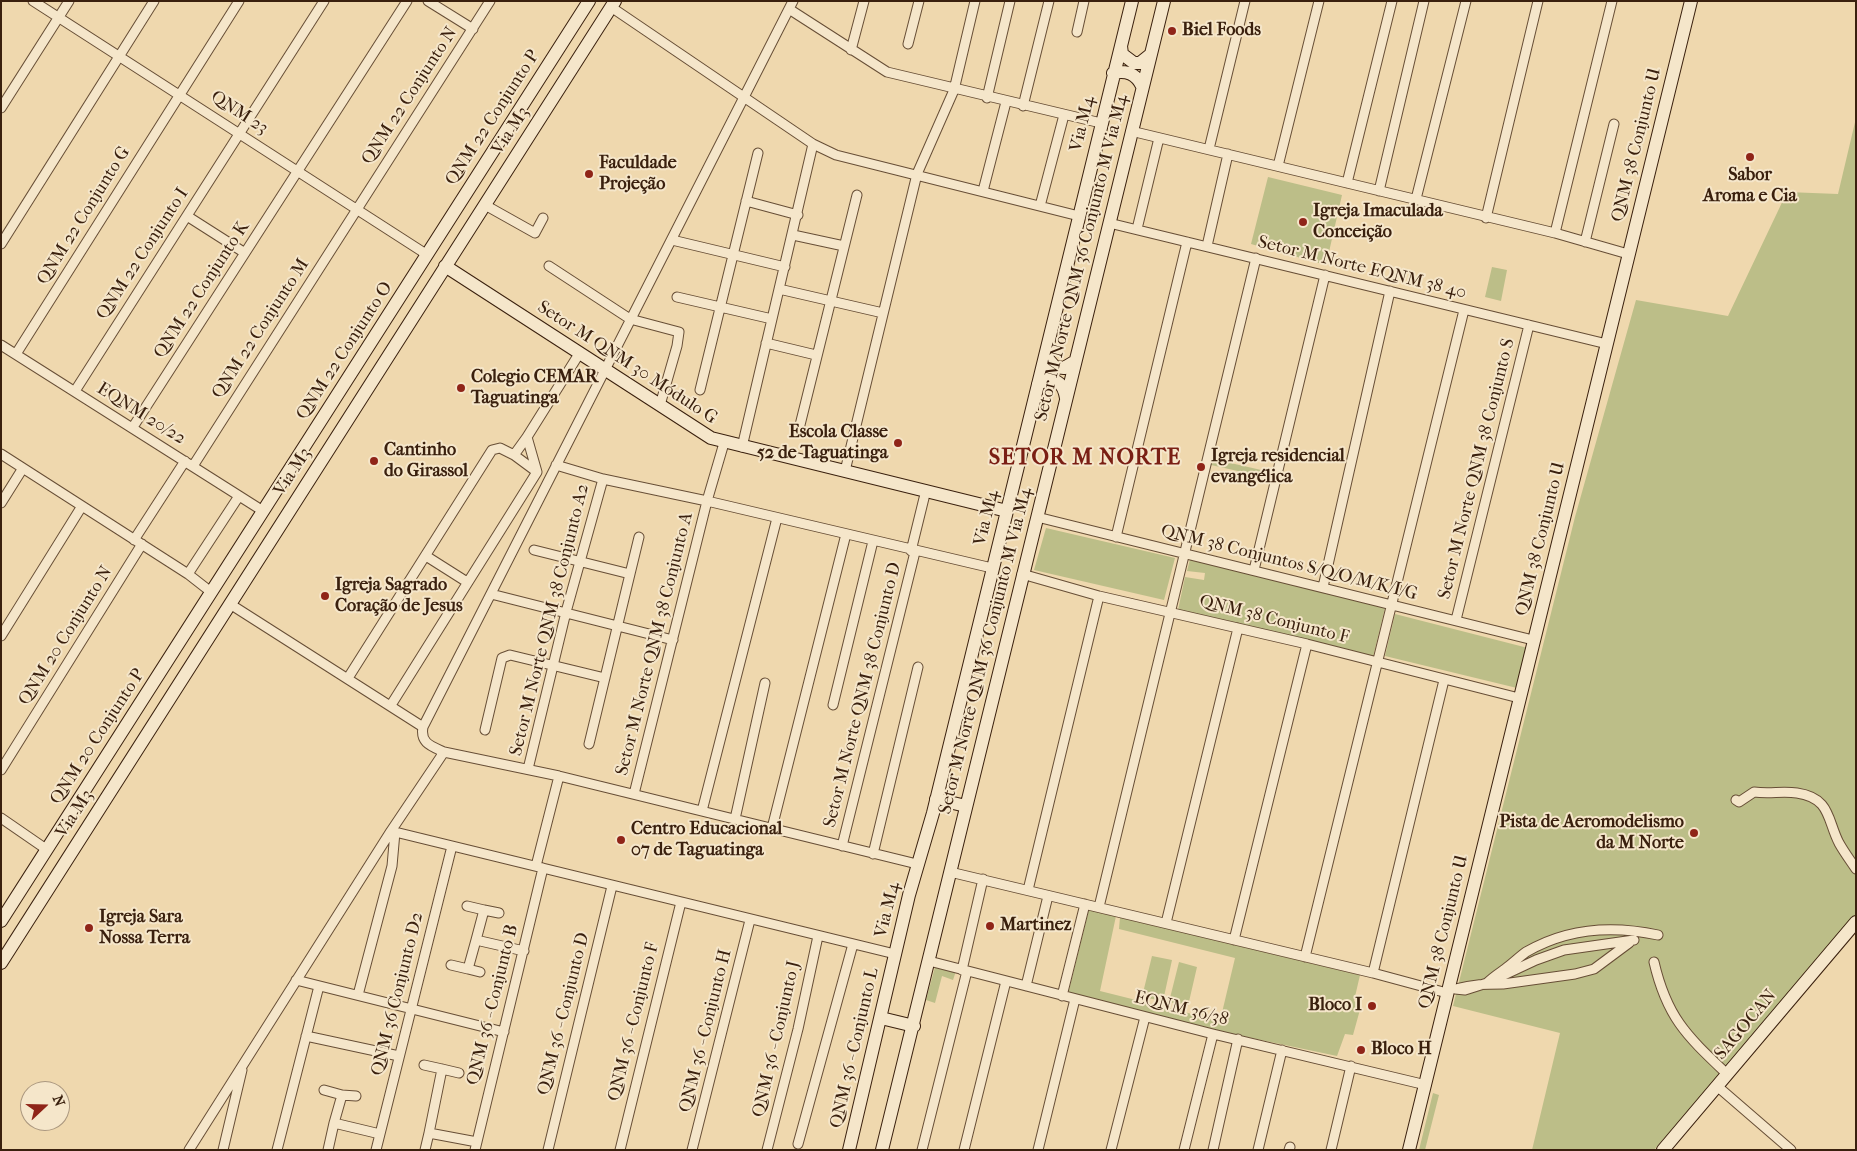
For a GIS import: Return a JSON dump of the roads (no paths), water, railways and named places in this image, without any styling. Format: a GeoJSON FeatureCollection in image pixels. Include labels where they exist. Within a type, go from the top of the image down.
{"type":"FeatureCollection","features":[{"type":"Feature","properties":{"kind":"main road"},"geometry":{"type":"LineString","coordinates":[[564,80],[555,80],[552,70],[572,38],[589,1]]}},
{"type":"Feature","properties":{"kind":"main road","name":"QNM 22 Conjunto P"},"geometry":{"type":"LineString","coordinates":[[426,254],[589,1]]}},
{"type":"Feature","properties":{"kind":"main road","name":"Via M4"},"geometry":{"type":"LineString","coordinates":[[895,954],[917,864],[936,798],[1132,1]]}},
{"type":"Feature","properties":{"kind":"main road"},"geometry":{"type":"LineString","coordinates":[[1113,73],[1126,72],[1144,80],[1164,1]]}},
{"type":"Feature","properties":{"kind":"main road","name":"QNM 38 Conjunto U"},"geometry":{"type":"LineString","coordinates":[[1409,1150],[1691,1]]}},
{"type":"Feature","properties":{"kind":"main road","name":"Via M3"},"geometry":{"type":"LineString","coordinates":[[1,963],[613,4]]}},
{"type":"Feature","properties":{"kind":"main road"},"geometry":{"type":"LineString","coordinates":[[1121,46],[1122,54],[1134,63],[1140,63],[1150,55]]}},
{"type":"Feature","properties":{"kind":"main road","name":"Setor M Norte QNM 36 Conjunto M Via M4"},"geometry":{"type":"LineString","coordinates":[[882,1150],[914,1026],[1022,574],[1144,80]]}},
{"type":"Feature","properties":{"kind":"main road"},"geometry":{"type":"LineString","coordinates":[[458,245],[470,218],[491,184],[489,176],[477,176]]}},
{"type":"Feature","properties":{"kind":"main road","name":"QNM 22 Conjunto O"},"geometry":{"type":"LineString","coordinates":[[211,592],[417,271],[426,254]]}},
{"type":"Feature","properties":{"kind":"main road","name":"Setor M QNM 30 Módulo G"},"geometry":{"type":"LineString","coordinates":[[445,266],[660,405],[698,432],[724,443],[1007,511]]}},
{"type":"Feature","properties":{"kind":"main road"},"geometry":{"type":"LineString","coordinates":[[398,342],[386,343],[383,334],[404,299],[417,271]]}},
{"type":"Feature","properties":{"kind":"main road"},"geometry":{"type":"LineString","coordinates":[[1047,349],[1048,359],[1055,367],[1064,368],[1074,362]]}},
{"type":"Feature","properties":{"kind":"main road"},"geometry":{"type":"LineString","coordinates":[[1038,384],[1051,379],[1058,381],[1062,385],[1066,398]]}},
{"type":"Feature","properties":{"kind":"main road"},"geometry":{"type":"LineString","coordinates":[[296,501],[303,478],[324,446],[320,438],[309,440]]}},
{"type":"Feature","properties":{"kind":"main road","name":"QNM 20 Conjunto P"},"geometry":{"type":"LineString","coordinates":[[43,854],[211,592]]}},
{"type":"Feature","properties":{"kind":"main road"},"geometry":{"type":"LineString","coordinates":[[184,675],[174,677],[170,668],[191,635],[201,607]]}},
{"type":"Feature","properties":{"kind":"main road"},"geometry":{"type":"LineString","coordinates":[[79,840],[88,816],[108,783],[105,775],[93,776]]}},
{"type":"Feature","properties":{"kind":"main road"},"geometry":{"type":"LineString","coordinates":[[936,798],[966,806]]}},
{"type":"Feature","properties":{"kind":"main road"},"geometry":{"type":"LineString","coordinates":[[1,921],[43,854]]}},
{"type":"Feature","properties":{"kind":"main road"},"geometry":{"type":"LineString","coordinates":[[21,932],[12,934],[7,924],[30,886],[43,854]]}},
{"type":"Feature","properties":{"kind":"main road","name":"SAGOCAN"},"geometry":{"type":"LineString","coordinates":[[1663,1150],[1856,922]]}},
{"type":"Feature","properties":{"kind":"main road","name":"QNM 36 - Conjunto L"},"geometry":{"type":"LineString","coordinates":[[849,1150],[895,954]]}},
{"type":"Feature","properties":{"kind":"main road"},"geometry":{"type":"LineString","coordinates":[[881,1018],[914,1026]]}},
{"type":"Feature","properties":{"kind":"street","name":"QNM 23"},"geometry":{"type":"LineString","coordinates":[[33,1],[426,254]]}},
{"type":"Feature","properties":{"kind":"street"},"geometry":{"type":"LineString","coordinates":[[1,108],[69,1]]}},
{"type":"Feature","properties":{"kind":"street"},"geometry":{"type":"LineString","coordinates":[[1,244],[154,1]]}},
{"type":"Feature","properties":{"kind":"street","name":"QNM 22 Conjunto G"},"geometry":{"type":"LineString","coordinates":[[16,354],[239,1]]}},
{"type":"Feature","properties":{"kind":"street","name":"QNM 22 Conjunto I"},"geometry":{"type":"LineString","coordinates":[[74,391],[324,1]]}},
{"type":"Feature","properties":{"kind":"street","name":"QNM 22 Conjunto K"},"geometry":{"type":"LineString","coordinates":[[133,427],[406,1]]}},
{"type":"Feature","properties":{"kind":"street"},"geometry":{"type":"LineString","coordinates":[[428,1],[473,29]]}},
{"type":"Feature","properties":{"kind":"street","name":"QNM 22 Conjunto N"},"geometry":{"type":"LineString","coordinates":[[358,209],[490,1]]}},
{"type":"Feature","properties":{"kind":"street"},"geometry":{"type":"LineString","coordinates":[[851,50],[864,1]]}},
{"type":"Feature","properties":{"kind":"street"},"geometry":{"type":"LineString","coordinates":[[908,44],[919,1]]}},
{"type":"Feature","properties":{"kind":"street"},"geometry":{"type":"LineString","coordinates":[[845,471],[917,174],[954,90],[975,1]]}},
{"type":"Feature","properties":{"kind":"street"},"geometry":{"type":"LineString","coordinates":[[987,98],[1010,1]]}},
{"type":"Feature","properties":{"kind":"street"},"geometry":{"type":"LineString","coordinates":[[1023,106],[1048,1]]}},
{"type":"Feature","properties":{"kind":"street"},"geometry":{"type":"LineString","coordinates":[[1077,32],[1084,1]]}},
{"type":"Feature","properties":{"kind":"street"},"geometry":{"type":"LineString","coordinates":[[1209,150],[1245,1]]}},
{"type":"Feature","properties":{"kind":"street"},"geometry":{"type":"LineString","coordinates":[[1278,166],[1319,1]]}},
{"type":"Feature","properties":{"kind":"street"},"geometry":{"type":"LineString","coordinates":[[1347,183],[1392,1]]}},
{"type":"Feature","properties":{"kind":"street"},"geometry":{"type":"LineString","coordinates":[[1380,191],[1424,1]]}},
{"type":"Feature","properties":{"kind":"street"},"geometry":{"type":"LineString","coordinates":[[1416,199],[1466,1]]}},
{"type":"Feature","properties":{"kind":"street"},"geometry":{"type":"LineString","coordinates":[[1486,218],[1538,1]]}},
{"type":"Feature","properties":{"kind":"street"},"geometry":{"type":"LineString","coordinates":[[1554,233],[1612,1]]}},
{"type":"Feature","properties":{"kind":"street"},"geometry":{"type":"LineString","coordinates":[[613,4],[813,144],[842,158],[917,174],[1079,216]]}},
{"type":"Feature","properties":{"kind":"street"},"geometry":{"type":"LineString","coordinates":[[917,864],[559,776],[444,752],[424,740],[423,726],[672,240],[743,95],[791,5],[851,50],[887,72],[987,98],[1101,123]]}},
{"type":"Feature","properties":{"kind":"street"},"geometry":{"type":"LineString","coordinates":[[983,191],[1006,102]]}},
{"type":"Feature","properties":{"kind":"street"},"geometry":{"type":"LineString","coordinates":[[1040,206],[1064,116]]}},
{"type":"Feature","properties":{"kind":"street"},"geometry":{"type":"LineString","coordinates":[[1585,242],[1614,124]]}},
{"type":"Feature","properties":{"kind":"street"},"geometry":{"type":"LineString","coordinates":[[1131,131],[1554,233],[1628,254]]}},
{"type":"Feature","properties":{"kind":"street"},"geometry":{"type":"LineString","coordinates":[[1136,229],[1159,138]]}},
{"type":"Feature","properties":{"kind":"street"},"geometry":{"type":"LineString","coordinates":[[742,447],[798,215],[813,144]]}},
{"type":"Feature","properties":{"kind":"street"},"geometry":{"type":"LineString","coordinates":[[700,390],[758,153]]}},
{"type":"Feature","properties":{"kind":"street"},"geometry":{"type":"LineString","coordinates":[[1207,246],[1228,154]]}},
{"type":"Feature","properties":{"kind":"street"},"geometry":{"type":"LineString","coordinates":[[800,425],[857,195]]}},
{"type":"Feature","properties":{"kind":"street"},"geometry":{"type":"LineString","coordinates":[[746,201],[798,215]]}},
{"type":"Feature","properties":{"kind":"street"},"geometry":{"type":"LineString","coordinates":[[485,205],[535,233],[543,218]]}},
{"type":"Feature","properties":{"kind":"street","name":"QNM 22 Conjunto M"},"geometry":{"type":"LineString","coordinates":[[138,542],[358,209]]}},
{"type":"Feature","properties":{"kind":"street"},"geometry":{"type":"LineString","coordinates":[[187,216],[245,253]]}},
{"type":"Feature","properties":{"kind":"street","name":"Setor M Norte EQNM 38 40"},"geometry":{"type":"LineString","coordinates":[[1109,223],[1607,344]]}},
{"type":"Feature","properties":{"kind":"street"},"geometry":{"type":"LineString","coordinates":[[793,235],[844,246]]}},
{"type":"Feature","properties":{"kind":"street"},"geometry":{"type":"LineString","coordinates":[[672,240],[784,267]]}},
{"type":"Feature","properties":{"kind":"street"},"geometry":{"type":"LineString","coordinates":[[1116,538],[1187,242]]}},
{"type":"Feature","properties":{"kind":"street"},"geometry":{"type":"LineString","coordinates":[[1099,907],[1256,258]]}},
{"type":"Feature","properties":{"kind":"street"},"geometry":{"type":"LineString","coordinates":[[549,266],[630,319],[679,332],[678,346],[660,405]]}},
{"type":"Feature","properties":{"kind":"street"},"geometry":{"type":"LineString","coordinates":[[1254,570],[1325,275]]}},
{"type":"Feature","properties":{"kind":"street"},"geometry":{"type":"LineString","coordinates":[[779,289],[883,313]]}},
{"type":"Feature","properties":{"kind":"street"},"geometry":{"type":"LineString","coordinates":[[1323,587],[1390,291]]}},
{"type":"Feature","properties":{"kind":"street"},"geometry":{"type":"LineString","coordinates":[[677,297],[772,319]]}},
{"type":"Feature","properties":{"kind":"street"},"geometry":{"type":"LineString","coordinates":[[1305,957],[1376,661],[1464,310]]}},
{"type":"Feature","properties":{"kind":"street","name":"Setor M Norte QNM 38 Conjunto S"},"geometry":{"type":"LineString","coordinates":[[1456,620],[1529,325]]}},
{"type":"Feature","properties":{"kind":"street"},"geometry":{"type":"LineString","coordinates":[[766,343],[816,355]]}},
{"type":"Feature","properties":{"kind":"street","name":"EQNM 20/22"},"geometry":{"type":"LineString","coordinates":[[1,345],[263,511]]}},
{"type":"Feature","properties":{"kind":"street"},"geometry":{"type":"LineString","coordinates":[[514,455],[579,354]]}},
{"type":"Feature","properties":{"kind":"street"},"geometry":{"type":"LineString","coordinates":[[392,705],[537,472],[527,437]]}},
{"type":"Feature","properties":{"kind":"street","name":"Setor M Norte QNM 38 Conjunto A"},"geometry":{"type":"LineString","coordinates":[[634,794],[707,501],[724,443]]}},
{"type":"Feature","properties":{"kind":"street"},"geometry":{"type":"LineString","coordinates":[[348,678],[492,450],[500,448],[514,455],[537,472]]}},
{"type":"Feature","properties":{"kind":"street"},"geometry":{"type":"LineString","coordinates":[[1,454],[188,574],[211,592]]}},
{"type":"Feature","properties":{"kind":"street"},"geometry":{"type":"LineString","coordinates":[[556,465],[603,479],[707,501],[913,551],[992,568]]}},
{"type":"Feature","properties":{"kind":"street"},"geometry":{"type":"LineString","coordinates":[[1,502],[23,468]]}},
{"type":"Feature","properties":{"kind":"street","name":"Setor M Norte QNM 38 Conjunto A2"},"geometry":{"type":"LineString","coordinates":[[528,769],[566,612],[603,479]]}},
{"type":"Feature","properties":{"kind":"street","name":"Setor M Norte QNM 38 Conjunto D"},"geometry":{"type":"LineString","coordinates":[[842,846],[926,490]]}},
{"type":"Feature","properties":{"kind":"street"},"geometry":{"type":"LineString","coordinates":[[188,574],[239,496]]}},
{"type":"Feature","properties":{"kind":"street"},"geometry":{"type":"LineString","coordinates":[[1,636],[82,506]]}},
{"type":"Feature","properties":{"kind":"street","name":"QNM 38 Conjuntos S/Q/O/M/K/I/G"},"geometry":{"type":"LineString","coordinates":[[1037,517],[1533,640]]}},
{"type":"Feature","properties":{"kind":"street"},"geometry":{"type":"LineString","coordinates":[[702,811],[777,518]]}},
{"type":"Feature","properties":{"kind":"street"},"geometry":{"type":"LineString","coordinates":[[772,828],[846,534]]}},
{"type":"Feature","properties":{"kind":"street"},"geometry":{"type":"LineString","coordinates":[[589,744],[639,537]]}},
{"type":"Feature","properties":{"kind":"street","name":"Setor M Norte QNM 38 Conjunto D"},"geometry":{"type":"LineString","coordinates":[[833,705],[873,541]]}},
{"type":"Feature","properties":{"kind":"street","name":"QNM 20 Conjunto N"},"geometry":{"type":"LineString","coordinates":[[1,770],[138,542]]}},
{"type":"Feature","properties":{"kind":"street"},"geometry":{"type":"LineString","coordinates":[[534,550],[630,574]]}},
{"type":"Feature","properties":{"kind":"street"},"geometry":{"type":"LineString","coordinates":[[426,556],[467,582]]}},
{"type":"Feature","properties":{"kind":"street","name":"QNM 38 Conjunto F"},"geometry":{"type":"LineString","coordinates":[[1022,574],[1099,596],[1307,644],[1519,698]]}},
{"type":"Feature","properties":{"kind":"street"},"geometry":{"type":"LineString","coordinates":[[491,594],[673,640]]}},
{"type":"Feature","properties":{"kind":"street"},"geometry":{"type":"LineString","coordinates":[[1028,890],[1099,596]]}},
{"type":"Feature","properties":{"kind":"street"},"geometry":{"type":"LineString","coordinates":[[230,604],[423,726]]}},
{"type":"Feature","properties":{"kind":"street"},"geometry":{"type":"LineString","coordinates":[[1166,923],[1238,628]]}},
{"type":"Feature","properties":{"kind":"street"},"geometry":{"type":"LineString","coordinates":[[1234,940],[1307,644]]}},
{"type":"Feature","properties":{"kind":"street"},"geometry":{"type":"LineString","coordinates":[[485,730],[505,656],[606,678]]}},
{"type":"Feature","properties":{"kind":"street"},"geometry":{"type":"LineString","coordinates":[[873,854],[918,667]]}},
{"type":"Feature","properties":{"kind":"street"},"geometry":{"type":"LineString","coordinates":[[1373,973],[1444,680]]}},
{"type":"Feature","properties":{"kind":"street"},"geometry":{"type":"LineString","coordinates":[[735,820],[765,684]]}},
{"type":"Feature","properties":{"kind":"street"},"geometry":{"type":"LineString","coordinates":[[189,1150],[296,980],[444,752]]}},
{"type":"Feature","properties":{"kind":"street","name":"QNM 36 - Conjunto B"},"geometry":{"type":"LineString","coordinates":[[476,1146],[524,951],[539,867],[559,776]]}},
{"type":"Feature","properties":{"kind":"street"},"geometry":{"type":"LineString","coordinates":[[1736,800],[1739,802],[1754,792],[1775,794],[1797,793],[1814,800],[1827,811],[1838,841],[1856,868]]}},
{"type":"Feature","properties":{"kind":"street"},"geometry":{"type":"LineString","coordinates":[[1,818],[43,854]]}},
{"type":"Feature","properties":{"kind":"street"},"geometry":{"type":"LineString","coordinates":[[393,832],[895,954]]}},
{"type":"Feature","properties":{"kind":"street"},"geometry":{"type":"LineString","coordinates":[[358,995],[392,866],[393,832]]}},
{"type":"Feature","properties":{"kind":"street","name":"QNM 36 Conjunto D2"},"geometry":{"type":"LineString","coordinates":[[376,1150],[452,846]]}},
{"type":"Feature","properties":{"kind":"street"},"geometry":{"type":"LineString","coordinates":[[950,872],[1373,973],[1447,993]]}},
{"type":"Feature","properties":{"kind":"street"},"geometry":{"type":"LineString","coordinates":[[922,1150],[983,879]]}},
{"type":"Feature","properties":{"kind":"street","name":"QNM 36 - Conjunto D"},"geometry":{"type":"LineString","coordinates":[[548,1150],[612,886]]}},
{"type":"Feature","properties":{"kind":"street"},"geometry":{"type":"LineString","coordinates":[[1026,986],[1048,896]]}},
{"type":"Feature","properties":{"kind":"street","name":"QNM 36 - Conjunto F"},"geometry":{"type":"LineString","coordinates":[[620,1150],[681,902]]}},
{"type":"Feature","properties":{"kind":"street"},"geometry":{"type":"LineString","coordinates":[[1062,996],[1084,904]]}},
{"type":"Feature","properties":{"kind":"street"},"geometry":{"type":"LineString","coordinates":[[467,906],[499,913]]}},
{"type":"Feature","properties":{"kind":"street"},"geometry":{"type":"LineString","coordinates":[[468,969],[484,910]]}},
{"type":"Feature","properties":{"kind":"street","name":"QNM 36 - Conjunto H"},"geometry":{"type":"LineString","coordinates":[[692,1150],[750,920]]}},
{"type":"Feature","properties":{"kind":"street"},"geometry":{"type":"LineString","coordinates":[[1612,928],[1658,935],[1646,935],[1624,943],[1564,950],[1536,960],[1487,983],[1494,975],[1525,953],[1545,942],[1566,935],[1612,928]]}},
{"type":"Feature","properties":{"kind":"street","name":"QNM 36 - Conjunto J"},"geometry":{"type":"LineString","coordinates":[[767,1150],[798,1029],[818,936]]}},
{"type":"Feature","properties":{"kind":"street"},"geometry":{"type":"LineString","coordinates":[[476,940],[524,951]]}},
{"type":"Feature","properties":{"kind":"street"},"geometry":{"type":"LineString","coordinates":[[1487,983],[1503,984],[1585,972],[1602,964],[1634,940]]}},
{"type":"Feature","properties":{"kind":"street"},"geometry":{"type":"LineString","coordinates":[[1585,972],[1603,956],[1624,943]]}},
{"type":"Feature","properties":{"kind":"street"},"geometry":{"type":"LineString","coordinates":[[798,1144],[853,944]]}},
{"type":"Feature","properties":{"kind":"street","name":"EQNM 36/38"},"geometry":{"type":"LineString","coordinates":[[929,961],[1213,1034],[1426,1085]]}},
{"type":"Feature","properties":{"kind":"street"},"geometry":{"type":"LineString","coordinates":[[1654,962],[1661,989],[1672,1014],[1683,1029],[1728,1074]]}},
{"type":"Feature","properties":{"kind":"street"},"geometry":{"type":"LineString","coordinates":[[451,965],[480,972]]}},
{"type":"Feature","properties":{"kind":"street"},"geometry":{"type":"LineString","coordinates":[[296,980],[504,1032]]}},
{"type":"Feature","properties":{"kind":"street"},"geometry":{"type":"LineString","coordinates":[[964,1150],[1006,981]]}},
{"type":"Feature","properties":{"kind":"street"},"geometry":{"type":"LineString","coordinates":[[277,1150],[319,986]]}},
{"type":"Feature","properties":{"kind":"street"},"geometry":{"type":"LineString","coordinates":[[1038,1150],[1076,999]]}},
{"type":"Feature","properties":{"kind":"street"},"geometry":{"type":"LineString","coordinates":[[1111,1150],[1144,1016]]}},
{"type":"Feature","properties":{"kind":"street"},"geometry":{"type":"LineString","coordinates":[[1184,1150],[1213,1034]]}},
{"type":"Feature","properties":{"kind":"street"},"geometry":{"type":"LineString","coordinates":[[306,1036],[399,1056]]}},
{"type":"Feature","properties":{"kind":"street"},"geometry":{"type":"LineString","coordinates":[[1213,1150],[1238,1039]]}},
{"type":"Feature","properties":{"kind":"street"},"geometry":{"type":"LineString","coordinates":[[1258,1150],[1282,1050]]}},
{"type":"Feature","properties":{"kind":"street"},"geometry":{"type":"LineString","coordinates":[[223,1150],[244,1063]]}},
{"type":"Feature","properties":{"kind":"street"},"geometry":{"type":"LineString","coordinates":[[424,1065],[459,1073]]}},
{"type":"Feature","properties":{"kind":"street"},"geometry":{"type":"LineString","coordinates":[[1331,1150],[1352,1066]]}},
{"type":"Feature","properties":{"kind":"street"},"geometry":{"type":"LineString","coordinates":[[425,1150],[442,1069]]}},
{"type":"Feature","properties":{"kind":"street"},"geometry":{"type":"LineString","coordinates":[[1717,1086],[1791,1150]]}},
{"type":"Feature","properties":{"kind":"street"},"geometry":{"type":"LineString","coordinates":[[324,1090],[356,1096]]}},
{"type":"Feature","properties":{"kind":"street"},"geometry":{"type":"LineString","coordinates":[[328,1150],[342,1094]]}},
{"type":"Feature","properties":{"kind":"street"},"geometry":{"type":"LineString","coordinates":[[334,1123],[380,1134]]}},
{"type":"Feature","properties":{"kind":"street"},"geometry":{"type":"LineString","coordinates":[[429,1133],[476,1146]]}},
{"type":"Feature","properties":{"kind":"place","name":"Biel Foods"},"geometry":{"type":"Point","coordinates":[1172,31]}},
{"type":"Feature","properties":{"kind":"place","name":"Sabor Aroma e Cia"},"geometry":{"type":"Point","coordinates":[1750,157]}},
{"type":"Feature","properties":{"kind":"place","name":"Faculdade Projeção"},"geometry":{"type":"Point","coordinates":[589,174]}},
{"type":"Feature","properties":{"kind":"place","name":"Igreja Imaculada Conceição"},"geometry":{"type":"Point","coordinates":[1303,222]}},
{"type":"Feature","properties":{"kind":"place","name":"Colegio CEMAR Taguatinga"},"geometry":{"type":"Point","coordinates":[461,388]}},
{"type":"Feature","properties":{"kind":"place","name":"Escola Classe 52 de Taguatinga"},"geometry":{"type":"Point","coordinates":[898,443]}},
{"type":"Feature","properties":{"kind":"place","name":"Cantinho do Girassol"},"geometry":{"type":"Point","coordinates":[374,461]}},
{"type":"Feature","properties":{"kind":"place","name":"Igreja residencial evangélica"},"geometry":{"type":"Point","coordinates":[1201,467]}},
{"type":"Feature","properties":{"kind":"place","name":"Igreja Sagrado Coração de Jesus"},"geometry":{"type":"Point","coordinates":[325,596]}},
{"type":"Feature","properties":{"kind":"place","name":"Pista de Aeromodelismo da M Norte"},"geometry":{"type":"Point","coordinates":[1694,833]}},
{"type":"Feature","properties":{"kind":"place","name":"Centro Educacional 07 de Taguatinga"},"geometry":{"type":"Point","coordinates":[621,840]}},
{"type":"Feature","properties":{"kind":"place","name":"Martinez"},"geometry":{"type":"Point","coordinates":[990,926]}},
{"type":"Feature","properties":{"kind":"place","name":"Igreja Sara Nossa Terra"},"geometry":{"type":"Point","coordinates":[89,928]}},
{"type":"Feature","properties":{"kind":"place","name":"Bloco I"},"geometry":{"type":"Point","coordinates":[1372,1006]}},
{"type":"Feature","properties":{"kind":"place","name":"Bloco H"},"geometry":{"type":"Point","coordinates":[1361,1050]}},
{"type":"Feature","properties":{"kind":"district","name":"SETOR M NORTE"},"geometry":{"type":"Point","coordinates":[1085,459]}}]}
